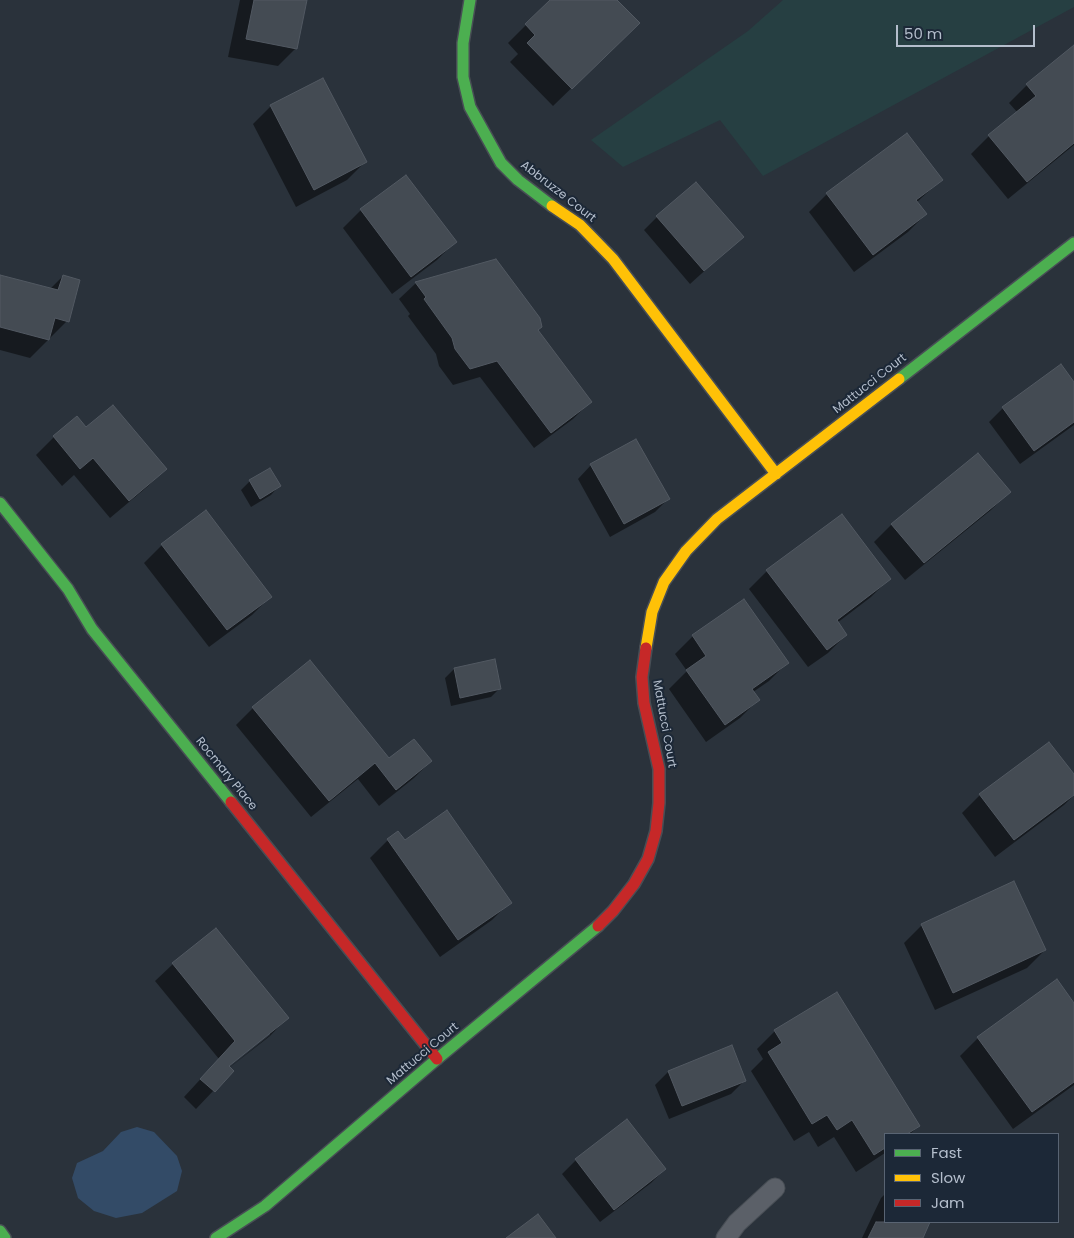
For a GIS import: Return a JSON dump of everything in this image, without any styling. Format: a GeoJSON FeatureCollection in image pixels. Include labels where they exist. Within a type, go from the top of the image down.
{"type":"FeatureCollection","features":[{"type":"Feature","properties":{"kind":"street","name":"Abbruzze Court"},"geometry":{"type":"LineString","coordinates":[[470,0],[463,44],[463,77],[470,107],[501,163],[542,200],[580,225],[614,259],[776,474]]}},
{"type":"Feature","properties":{"kind":"street","name":"Mattucci Court"},"geometry":{"type":"LineString","coordinates":[[216,1238],[265,1206],[437,1059],[592,932],[613,911],[634,884],[648,859],[656,831],[659,803],[659,770],[644,703],[642,677],[652,612],[664,582],[686,551],[717,519],[1074,243]]}},
{"type":"Feature","properties":{"kind":"street","name":"Rocmary Place"},"geometry":{"type":"LineString","coordinates":[[0,502],[68,589],[92,629],[437,1059]]}},
{"type":"Feature","properties":{"kind":"street"},"geometry":{"type":"LineString","coordinates":[[726,1238],[736,1223],[775,1188]]}},
{"type":"Feature","properties":{"kind":"street"},"geometry":{"type":"LineString","coordinates":[[0,1231],[5,1238]]}},
{"type":"Feature","properties":{"kind":"green space"},"geometry":{"type":"Polygon","coordinates":[[[783,0],[1074,0],[1074,7],[763,176],[720,120],[623,167],[591,140],[748,31],[783,0]]]}},
{"type":"Feature","properties":{"kind":"water"},"geometry":{"type":"Polygon","coordinates":[[[137,1127],[154,1132],[177,1156],[182,1171],[177,1191],[142,1213],[116,1218],[94,1211],[78,1198],[72,1178],[77,1163],[103,1151],[121,1132],[137,1127]]]}},
{"type":"Feature","properties":{"kind":"building"},"geometry":{"type":"Polygon","coordinates":[[[254,0],[307,0],[297,49],[246,39],[254,0]]]}},
{"type":"Feature","properties":{"kind":"building"},"geometry":{"type":"Polygon","coordinates":[[[550,0],[617,0],[640,23],[572,89],[527,43],[535,35],[525,24],[550,0]]]}},
{"type":"Feature","properties":{"kind":"building"},"geometry":{"type":"Polygon","coordinates":[[[1074,45],[1074,143],[1027,182],[988,135],[1036,96],[1026,84],[1074,45]]]}},
{"type":"Feature","properties":{"kind":"building"},"geometry":{"type":"Polygon","coordinates":[[[323,78],[367,162],[314,190],[270,105],[323,78]]]}},
{"type":"Feature","properties":{"kind":"building"},"geometry":{"type":"Polygon","coordinates":[[[907,133],[943,180],[916,200],[927,214],[873,255],[826,193],[907,133]]]}},
{"type":"Feature","properties":{"kind":"building"},"geometry":{"type":"Polygon","coordinates":[[[406,175],[457,242],[411,277],[360,209],[406,175]]]}},
{"type":"Feature","properties":{"kind":"building"},"geometry":{"type":"Polygon","coordinates":[[[696,182],[744,237],[704,271],[656,216],[696,182]]]}},
{"type":"Feature","properties":{"kind":"building"},"geometry":{"type":"Polygon","coordinates":[[[496,259],[540,318],[542,327],[538,330],[592,402],[551,433],[497,361],[470,369],[455,349],[452,338],[424,299],[426,297],[415,282],[496,259]]]}},
{"type":"Feature","properties":{"kind":"building"},"geometry":{"type":"Polygon","coordinates":[[[0,275],[58,290],[63,275],[80,280],[69,322],[55,318],[49,340],[0,327],[0,275]]]}},
{"type":"Feature","properties":{"kind":"building"},"geometry":{"type":"Polygon","coordinates":[[[1061,364],[1074,382],[1074,422],[1034,451],[1002,407],[1061,364]]]}},
{"type":"Feature","properties":{"kind":"building"},"geometry":{"type":"Polygon","coordinates":[[[113,405],[167,469],[129,501],[93,458],[80,469],[53,436],[77,416],[86,427],[113,405]]]}},
{"type":"Feature","properties":{"kind":"building"},"geometry":{"type":"Polygon","coordinates":[[[636,439],[670,499],[624,524],[590,464],[636,439]]]}},
{"type":"Feature","properties":{"kind":"building"},"geometry":{"type":"Polygon","coordinates":[[[978,453],[1011,492],[924,563],[891,524],[978,453]]]}},
{"type":"Feature","properties":{"kind":"building"},"geometry":{"type":"Polygon","coordinates":[[[270,468],[281,486],[260,499],[249,480],[270,468]]]}},
{"type":"Feature","properties":{"kind":"building"},"geometry":{"type":"Polygon","coordinates":[[[206,510],[272,597],[227,630],[161,544],[206,510]]]}},
{"type":"Feature","properties":{"kind":"building"},"geometry":{"type":"Polygon","coordinates":[[[842,514],[891,579],[837,620],[847,635],[827,650],[766,570],[842,514]]]}},
{"type":"Feature","properties":{"kind":"building"},"geometry":{"type":"Polygon","coordinates":[[[744,599],[789,663],[752,689],[760,700],[725,725],[686,670],[706,656],[692,635],[744,599]]]}},
{"type":"Feature","properties":{"kind":"building"},"geometry":{"type":"Polygon","coordinates":[[[495,659],[501,689],[460,698],[454,668],[495,659]]]}},
{"type":"Feature","properties":{"kind":"building"},"geometry":{"type":"Polygon","coordinates":[[[310,660],[389,758],[414,739],[432,761],[396,790],[375,763],[329,801],[252,707],[310,660]]]}},
{"type":"Feature","properties":{"kind":"building"},"geometry":{"type":"Polygon","coordinates":[[[1049,742],[1074,774],[1074,795],[1014,840],[979,794],[1049,742]]]}},
{"type":"Feature","properties":{"kind":"building"},"geometry":{"type":"Polygon","coordinates":[[[447,810],[512,903],[458,940],[387,839],[398,831],[405,840],[447,810]]]}},
{"type":"Feature","properties":{"kind":"building"},"geometry":{"type":"Polygon","coordinates":[[[1014,881],[1046,950],[953,993],[921,924],[1014,881]]]}},
{"type":"Feature","properties":{"kind":"building"},"geometry":{"type":"Polygon","coordinates":[[[216,928],[289,1018],[229,1066],[234,1071],[215,1092],[200,1079],[235,1041],[172,963],[216,928]]]}},
{"type":"Feature","properties":{"kind":"building"},"geometry":{"type":"Polygon","coordinates":[[[1057,979],[1074,1003],[1074,1082],[1032,1112],[977,1037],[1057,979]]]}},
{"type":"Feature","properties":{"kind":"building"},"geometry":{"type":"Polygon","coordinates":[[[837,992],[920,1126],[909,1133],[884,1133],[884,1149],[874,1155],[852,1120],[837,1130],[827,1115],[812,1124],[768,1052],[782,1043],[774,1030],[837,992]]]}},
{"type":"Feature","properties":{"kind":"building"},"geometry":{"type":"Polygon","coordinates":[[[732,1045],[746,1081],[682,1106],[668,1071],[732,1045]]]}},
{"type":"Feature","properties":{"kind":"building"},"geometry":{"type":"Polygon","coordinates":[[[627,1119],[666,1169],[614,1210],[575,1159],[627,1119]]]}},
{"type":"Feature","properties":{"kind":"building"},"geometry":{"type":"Polygon","coordinates":[[[538,1214],[556,1238],[506,1238],[538,1214]]]}},
{"type":"Feature","properties":{"kind":"building"},"geometry":{"type":"Polygon","coordinates":[[[876,1222],[930,1223],[923,1238],[868,1238],[876,1222]]]}},
{"type":"Feature","properties":{"kind":"traffic: fast"},"geometry":{"type":"LineString","coordinates":[[470,0],[463,43],[463,77],[470,107],[501,163],[518,180],[552,206]]}},
{"type":"Feature","properties":{"kind":"traffic: fast"},"geometry":{"type":"LineString","coordinates":[[899,379],[1074,243]]}},
{"type":"Feature","properties":{"kind":"traffic: fast"},"geometry":{"type":"LineString","coordinates":[[0,503],[68,589],[92,629],[231,802]]}},
{"type":"Feature","properties":{"kind":"traffic: fast"},"geometry":{"type":"LineString","coordinates":[[216,1238],[265,1206],[437,1059],[598,926]]}},
{"type":"Feature","properties":{"kind":"traffic: fast"},"geometry":{"type":"LineString","coordinates":[[0,1231],[5,1238]]}},
{"type":"Feature","properties":{"kind":"traffic: slow"},"geometry":{"type":"LineString","coordinates":[[552,206],[580,225],[613,259],[776,474]]}},
{"type":"Feature","properties":{"kind":"traffic: slow"},"geometry":{"type":"LineString","coordinates":[[646,648],[652,612],[664,582],[686,551],[717,519],[899,379]]}},
{"type":"Feature","properties":{"kind":"traffic: jam"},"geometry":{"type":"LineString","coordinates":[[598,926],[613,911],[634,884],[648,859],[656,831],[659,803],[659,769],[644,703],[642,677],[646,648]]}},
{"type":"Feature","properties":{"kind":"traffic: jam"},"geometry":{"type":"LineString","coordinates":[[231,802],[437,1059]]}}]}
